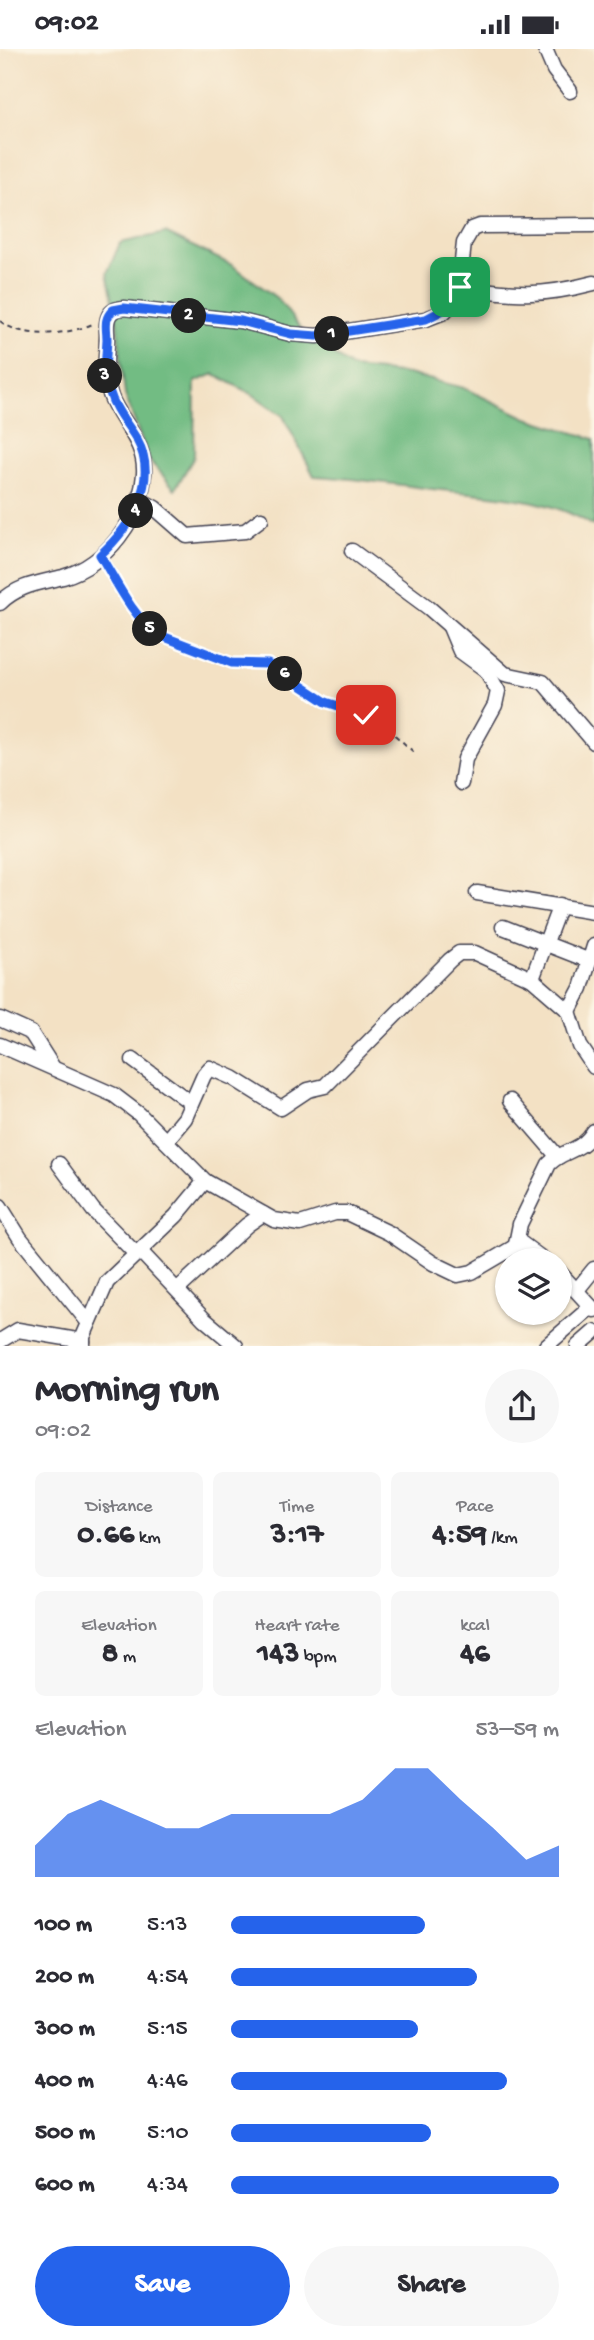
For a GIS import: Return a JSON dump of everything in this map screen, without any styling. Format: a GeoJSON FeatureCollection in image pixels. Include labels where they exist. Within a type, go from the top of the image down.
{"type":"FeatureCollection","features":[{"type":"Feature","properties":{"kind":"street"},"geometry":{"type":"LineString","coordinates":[[545,49],[570,91]]}},
{"type":"Feature","properties":{"kind":"street"},"geometry":{"type":"LineString","coordinates":[[0,603],[19,589],[65,576],[100,555],[132,519],[140,500],[144,474],[142,450],[114,403],[104,371],[107,320],[113,310],[124,308],[241,321],[291,334],[317,336],[426,319],[453,305],[460,287],[464,243],[472,229],[480,226],[594,225]]}},
{"type":"Feature","properties":{"kind":"street"},"geometry":{"type":"LineString","coordinates":[[460,287],[507,294],[550,294],[594,283]]}},
{"type":"Feature","properties":{"kind":"street"},"geometry":{"type":"LineString","coordinates":[[140,500],[187,535],[245,531],[261,519]]}},
{"type":"Feature","properties":{"kind":"street"},"geometry":{"type":"LineString","coordinates":[[352,551],[450,626],[506,674],[544,682],[594,741]]}},
{"type":"Feature","properties":{"kind":"street"},"geometry":{"type":"LineString","coordinates":[[450,626],[460,651],[486,670],[498,691],[495,705],[465,759],[461,783]]}},
{"type":"Feature","properties":{"kind":"street"},"geometry":{"type":"LineString","coordinates":[[477,893],[594,912]]}},
{"type":"Feature","properties":{"kind":"street"},"geometry":{"type":"LineString","coordinates":[[532,979],[560,905]]}},
{"type":"Feature","properties":{"kind":"street"},"geometry":{"type":"LineString","coordinates":[[503,927],[592,953],[581,988],[569,1011]]}},
{"type":"Feature","properties":{"kind":"street"},"geometry":{"type":"LineString","coordinates":[[166,1141],[179,1128],[210,1068],[233,1078],[281,1108],[308,1090],[325,1086],[458,953],[475,953],[532,979],[569,1011],[580,1046],[594,1067]]}},
{"type":"Feature","properties":{"kind":"street"},"geometry":{"type":"LineString","coordinates":[[0,1019],[31,1033],[52,1066]]}},
{"type":"Feature","properties":{"kind":"street"},"geometry":{"type":"LineString","coordinates":[[0,1045],[114,1095],[139,1114],[205,1181],[263,1214],[293,1225],[335,1213],[347,1213],[389,1233],[433,1263],[458,1275],[472,1272],[516,1244],[530,1248]]}},
{"type":"Feature","properties":{"kind":"street"},"geometry":{"type":"LineString","coordinates":[[133,1060],[191,1103]]}},
{"type":"Feature","properties":{"kind":"street"},"geometry":{"type":"LineString","coordinates":[[510,1101],[558,1157]]}},
{"type":"Feature","properties":{"kind":"street"},"geometry":{"type":"LineString","coordinates":[[516,1244],[520,1224],[549,1164],[580,1148],[593,1136]]}},
{"type":"Feature","properties":{"kind":"street"},"geometry":{"type":"LineString","coordinates":[[59,1164],[93,1210],[236,1346]]}},
{"type":"Feature","properties":{"kind":"street"},"geometry":{"type":"LineString","coordinates":[[0,1341],[18,1330],[83,1343],[107,1282],[205,1181]]}},
{"type":"Feature","properties":{"kind":"street"},"geometry":{"type":"LineString","coordinates":[[0,1206],[20,1238],[89,1323]]}},
{"type":"Feature","properties":{"kind":"street"},"geometry":{"type":"LineString","coordinates":[[178,1289],[247,1224],[263,1214]]}},
{"type":"Feature","properties":{"kind":"street"},"geometry":{"type":"LineString","coordinates":[[577,1290],[594,1269]]}},
{"type":"Feature","properties":{"kind":"street"},"geometry":{"type":"LineString","coordinates":[[546,1346],[593,1309],[572,1285]]}},
{"type":"Feature","properties":{"kind":"street"},"geometry":{"type":"LineString","coordinates":[[578,1346],[594,1332]]}},
{"type":"Feature","properties":{"kind":"path"},"geometry":{"type":"LineString","coordinates":[[0,321],[14,330],[26,333],[73,330],[107,320]]}},
{"type":"Feature","properties":{"kind":"path"},"geometry":{"type":"LineString","coordinates":[[100,555],[141,618],[157,634],[232,663],[268,664],[326,702],[377,719],[417,755]]}},
{"type":"Feature","properties":{"kind":"green space"},"geometry":{"type":"Polygon","coordinates":[[[165,233],[232,265],[278,299],[306,336],[353,368],[408,374],[464,388],[527,418],[594,439],[594,526],[556,508],[516,498],[314,476],[283,416],[252,394],[214,374],[195,382],[194,457],[175,489],[149,460],[125,395],[116,314],[107,273],[120,243],[165,233]]]}},
{"type":"Feature","properties":{"kind":"route"},"geometry":{"type":"LineString","coordinates":[[366,715],[326,702],[268,664],[232,663],[169,640],[148,627],[127,598],[100,555],[111,546],[137,509],[144,462],[137,440],[110,394],[103,364],[107,318],[113,310],[124,308],[241,321],[291,334],[317,336],[426,319],[453,305],[460,287]]}}]}
